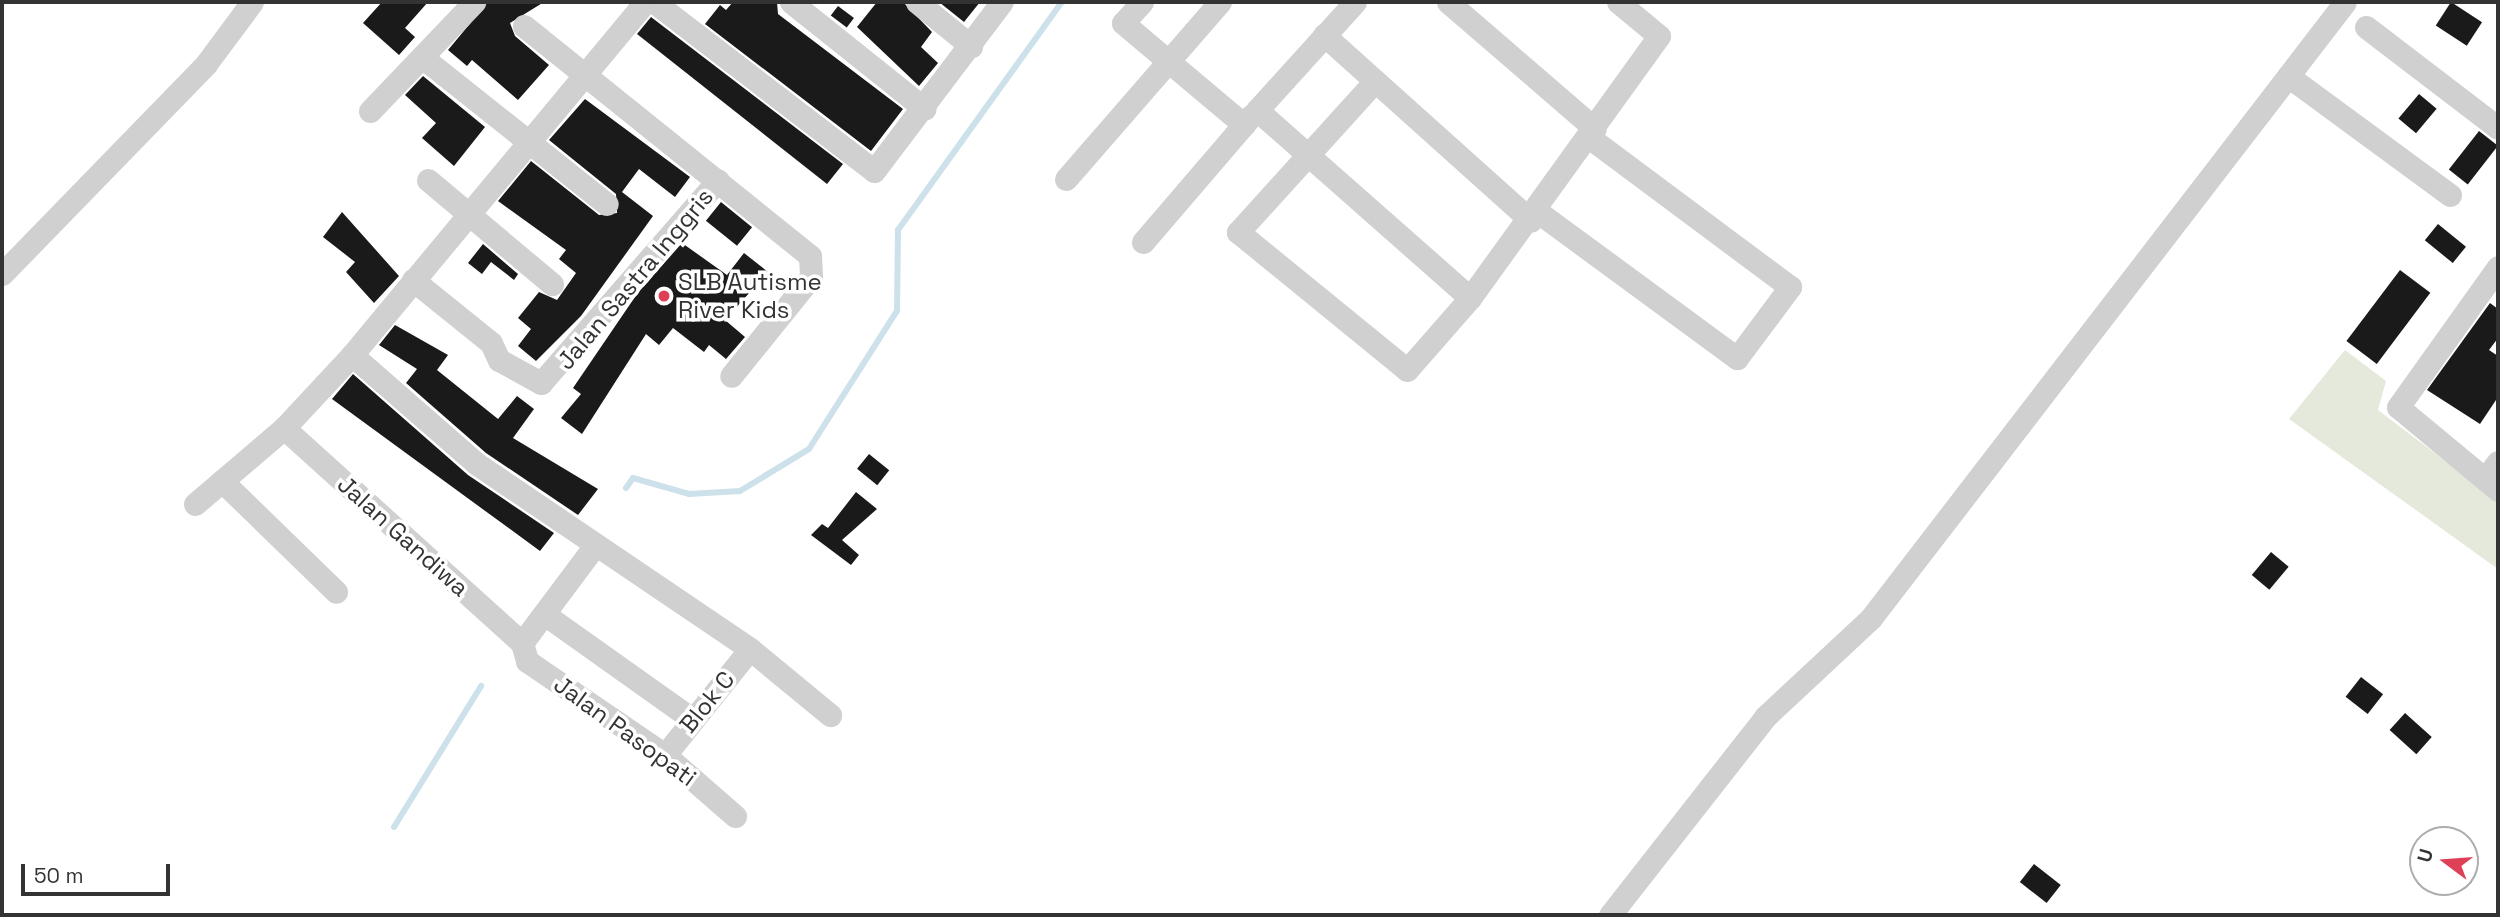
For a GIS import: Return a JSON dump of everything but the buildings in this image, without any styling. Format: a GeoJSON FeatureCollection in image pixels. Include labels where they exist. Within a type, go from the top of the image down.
{"type":"FeatureCollection","features":[{"type":"Feature","properties":{"kind":"street"},"geometry":{"type":"LineString","coordinates":[[2,274],[206,64],[252,2]]}},
{"type":"Feature","properties":{"kind":"street"},"geometry":{"type":"LineString","coordinates":[[370,111],[474,2]]}},
{"type":"Feature","properties":{"kind":"street"},"geometry":{"type":"LineString","coordinates":[[195,505],[284,428],[352,355],[467,213],[645,2]]}},
{"type":"Feature","properties":{"kind":"street"},"geometry":{"type":"LineString","coordinates":[[654,2],[866,169],[882,169],[1002,2]]}},
{"type":"Feature","properties":{"kind":"street"},"geometry":{"type":"LineString","coordinates":[[791,2],[925,109]]}},
{"type":"Feature","properties":{"kind":"street"},"geometry":{"type":"LineString","coordinates":[[917,2],[971,46]]}},
{"type":"Feature","properties":{"kind":"street"},"geometry":{"type":"LineString","coordinates":[[1142,2],[1123,23],[1168,63],[1306,153],[1470,298]]}},
{"type":"Feature","properties":{"kind":"street"},"geometry":{"type":"LineString","coordinates":[[1066,179],[1220,2]]}},
{"type":"Feature","properties":{"kind":"street"},"geometry":{"type":"LineString","coordinates":[[1143,242],[1355,2]]}},
{"type":"Feature","properties":{"kind":"street"},"geometry":{"type":"LineString","coordinates":[[1324,36],[1534,216],[1737,358],[1790,287],[1592,133],[1448,2]]}},
{"type":"Feature","properties":{"kind":"street"},"geometry":{"type":"LineString","coordinates":[[1375,81],[1306,153],[1238,232],[1407,370],[1470,298],[1534,216],[1659,36],[1618,2]]}},
{"type":"Feature","properties":{"kind":"street"},"geometry":{"type":"LineString","coordinates":[[1610,915],[1765,717],[1871,618],[2345,2]]}},
{"type":"Feature","properties":{"kind":"street"},"geometry":{"type":"LineString","coordinates":[[524,26],[718,180],[815,266],[731,376]]}},
{"type":"Feature","properties":{"kind":"street"},"geometry":{"type":"LineString","coordinates":[[2366,27],[2498,128]]}},
{"type":"Feature","properties":{"kind":"street"},"geometry":{"type":"LineString","coordinates":[[422,57],[607,205]]}},
{"type":"Feature","properties":{"kind":"street"},"geometry":{"type":"LineString","coordinates":[[2288,76],[2451,195]]}},
{"type":"Feature","properties":{"kind":"street"},"geometry":{"type":"LineString","coordinates":[[428,180],[552,284]]}},
{"type":"Feature","properties":{"kind":"street","name":"Jalan Sastra Inggris"},"geometry":{"type":"LineString","coordinates":[[413,281],[491,343],[499,360],[532,382],[551,378],[718,180]]}},
{"type":"Feature","properties":{"kind":"street"},"geometry":{"type":"LineString","coordinates":[[2494,477],[2398,407],[2498,267]]}},
{"type":"Feature","properties":{"kind":"street"},"geometry":{"type":"LineString","coordinates":[[352,355],[477,464],[593,548],[611,553],[750,649],[830,715]]}},
{"type":"Feature","properties":{"kind":"street","name":"Jalan Gandiwa"},"geometry":{"type":"LineString","coordinates":[[284,428],[522,643]]}},
{"type":"Feature","properties":{"kind":"street"},"geometry":{"type":"LineString","coordinates":[[222,481],[336,592]]}},
{"type":"Feature","properties":{"kind":"street"},"geometry":{"type":"LineString","coordinates":[[522,643],[547,616],[593,548]]}},
{"type":"Feature","properties":{"kind":"street"},"geometry":{"type":"LineString","coordinates":[[547,616],[692,719]]}},
{"type":"Feature","properties":{"kind":"street","name":"Jalan Pasopati"},"geometry":{"type":"LineString","coordinates":[[522,643],[527,661],[665,755],[735,816]]}},
{"type":"Feature","properties":{"kind":"street","name":"Blok C"},"geometry":{"type":"LineString","coordinates":[[665,755],[750,649]]}},
{"type":"Feature","properties":{"kind":"shaded area"},"geometry":{"type":"Polygon","coordinates":[[[2345,350],[2386,381],[2378,410],[2498,501],[2498,569],[2289,419],[2345,350]]]}},
{"type":"Feature","properties":{"kind":"waterway"},"geometry":{"type":"LineString","coordinates":[[626,488],[633,478],[689,494],[740,491],[809,449],[897,311],[898,230],[1062,2]]}},
{"type":"Feature","properties":{"kind":"waterway"},"geometry":{"type":"LineString","coordinates":[[394,827],[481,686]]}},
{"type":"Feature","properties":{"kind":"place","name":"SLB Autisme River Kids"},"geometry":{"type":"Point","coordinates":[664,296]}}]}
